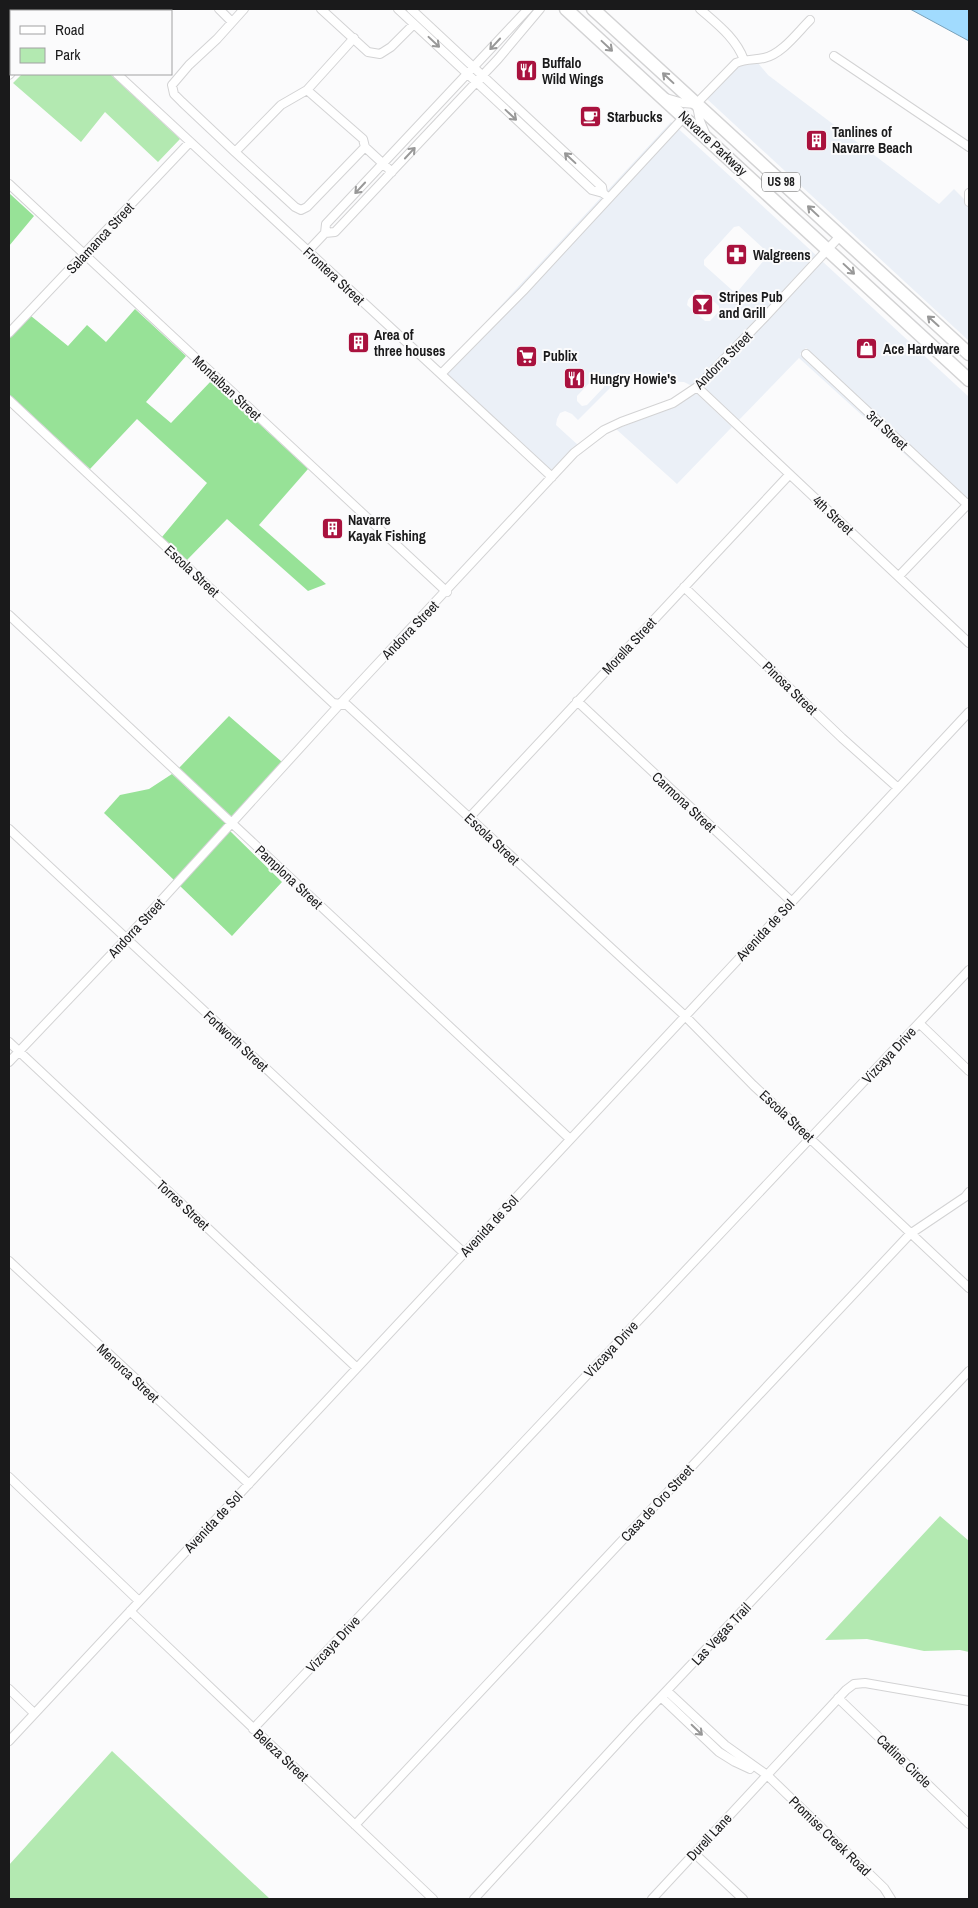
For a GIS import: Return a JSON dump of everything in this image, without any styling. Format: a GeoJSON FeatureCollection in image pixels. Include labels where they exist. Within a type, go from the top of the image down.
{"type":"FeatureCollection","features":[{"type":"Feature","properties":{"kind":"highway","name":"Navarre Parkway"},"geometry":{"type":"LineString","coordinates":[[566,9],[969,380]]}},
{"type":"Feature","properties":{"kind":"highway","name":"Navarre Parkway"},"geometry":{"type":"LineString","coordinates":[[593,9],[969,354]]}},
{"type":"Feature","properties":{"kind":"street"},"geometry":{"type":"LineString","coordinates":[[219,9],[232,22]]}},
{"type":"Feature","properties":{"kind":"street"},"geometry":{"type":"LineString","coordinates":[[244,9],[172,85],[174,94],[295,208],[302,210],[364,147]]}},
{"type":"Feature","properties":{"kind":"street"},"geometry":{"type":"LineString","coordinates":[[321,9],[368,52],[380,54],[391,47],[414,24]]}},
{"type":"Feature","properties":{"kind":"street"},"geometry":{"type":"LineString","coordinates":[[398,9],[467,74],[473,85],[592,190],[606,195]]}},
{"type":"Feature","properties":{"kind":"street"},"geometry":{"type":"LineString","coordinates":[[411,9],[602,188],[606,195]]}},
{"type":"Feature","properties":{"kind":"street"},"geometry":{"type":"LineString","coordinates":[[308,251],[325,233],[326,224],[528,9]]}},
{"type":"Feature","properties":{"kind":"street"},"geometry":{"type":"LineString","coordinates":[[700,9],[733,40],[741,51],[744,60]]}},
{"type":"Feature","properties":{"kind":"street"},"geometry":{"type":"LineString","coordinates":[[325,233],[335,232],[473,85],[539,10]]}},
{"type":"Feature","properties":{"kind":"street"},"geometry":{"type":"LineString","coordinates":[[696,104],[736,63],[744,60],[766,58],[778,52],[810,20]]}},
{"type":"Feature","properties":{"kind":"street"},"geometry":{"type":"LineString","coordinates":[[235,152],[281,104],[307,90],[354,38]]}},
{"type":"Feature","properties":{"kind":"street"},"geometry":{"type":"LineString","coordinates":[[834,56],[969,147]]}},
{"type":"Feature","properties":{"kind":"street","name":"Frontera Street"},"geometry":{"type":"LineString","coordinates":[[118,75],[552,477]]}},
{"type":"Feature","properties":{"kind":"street"},"geometry":{"type":"LineString","coordinates":[[307,90],[363,139],[364,147],[392,172]]}},
{"type":"Feature","properties":{"kind":"street"},"geometry":{"type":"LineString","coordinates":[[660,95],[683,103],[696,104]]}},
{"type":"Feature","properties":{"kind":"street"},"geometry":{"type":"LineString","coordinates":[[696,104],[700,121],[708,139]]}},
{"type":"Feature","properties":{"kind":"street"},"geometry":{"type":"LineString","coordinates":[[441,374],[522,291],[606,195],[684,117]]}},
{"type":"Feature","properties":{"kind":"street","name":"Salamanca Street"},"geometry":{"type":"LineString","coordinates":[[9,334],[190,142]]}},
{"type":"Feature","properties":{"kind":"street","name":"Montalban Street"},"geometry":{"type":"LineString","coordinates":[[9,184],[446,592]]}},
{"type":"Feature","properties":{"kind":"street"},"geometry":{"type":"LineString","coordinates":[[969,193],[969,202]]}},
{"type":"Feature","properties":{"kind":"street","name":"Andorra Street"},"geometry":{"type":"LineString","coordinates":[[9,1062],[126,939],[340,704],[574,454],[604,430],[673,404],[697,387],[840,236]]}},
{"type":"Feature","properties":{"kind":"street","name":"3rd Street"},"geometry":{"type":"LineString","coordinates":[[806,354],[969,505]]}},
{"type":"Feature","properties":{"kind":"street","name":"4th Street"},"geometry":{"type":"LineString","coordinates":[[697,387],[969,643]]}},
{"type":"Feature","properties":{"kind":"street","name":"Escola Street"},"geometry":{"type":"LineString","coordinates":[[9,400],[333,704],[347,705],[685,1016],[753,1085],[969,1288]]}},
{"type":"Feature","properties":{"kind":"street","name":"Morella Street"},"geometry":{"type":"LineString","coordinates":[[469,818],[789,475]]}},
{"type":"Feature","properties":{"kind":"street"},"geometry":{"type":"LineString","coordinates":[[899,576],[969,505]]}},
{"type":"Feature","properties":{"kind":"street","name":"Pinosa Street"},"geometry":{"type":"LineString","coordinates":[[684,587],[842,738],[898,788]]}},
{"type":"Feature","properties":{"kind":"street","name":"Pamplona Street"},"geometry":{"type":"LineString","coordinates":[[9,615],[570,1139]]}},
{"type":"Feature","properties":{"kind":"street","name":"Carmona Street"},"geometry":{"type":"LineString","coordinates":[[578,701],[792,902]]}},
{"type":"Feature","properties":{"kind":"street","name":"Avenida de Sol"},"geometry":{"type":"LineString","coordinates":[[9,1741],[969,712]]}},
{"type":"Feature","properties":{"kind":"street","name":"Fortworth Street"},"geometry":{"type":"LineString","coordinates":[[9,829],[464,1253]]}},
{"type":"Feature","properties":{"kind":"street","name":"Vizcaya Drive"},"geometry":{"type":"LineString","coordinates":[[253,1729],[969,970]]}},
{"type":"Feature","properties":{"kind":"street"},"geometry":{"type":"LineString","coordinates":[[919,1023],[969,1071]]}},
{"type":"Feature","properties":{"kind":"street","name":"Torres Street"},"geometry":{"type":"LineString","coordinates":[[9,1042],[357,1368]]}},
{"type":"Feature","properties":{"kind":"street","name":"Casa de Oro Street"},"geometry":{"type":"LineString","coordinates":[[355,1825],[910,1234],[965,1197],[969,1192]]}},
{"type":"Feature","properties":{"kind":"street","name":"Menorca Street"},"geometry":{"type":"LineString","coordinates":[[9,1262],[249,1484]]}},
{"type":"Feature","properties":{"kind":"street","name":"Las Vegas Trail"},"geometry":{"type":"LineString","coordinates":[[474,1899],[664,1694],[969,1371]]}},
{"type":"Feature","properties":{"kind":"street"},"geometry":{"type":"LineString","coordinates":[[9,1477],[139,1601]]}},
{"type":"Feature","properties":{"kind":"street","name":"Beleza Street"},"geometry":{"type":"LineString","coordinates":[[130,1611],[433,1899]]}},
{"type":"Feature","properties":{"kind":"street"},"geometry":{"type":"LineString","coordinates":[[767,1775],[838,1698],[854,1684],[865,1683],[969,1701]]}},
{"type":"Feature","properties":{"kind":"street"},"geometry":{"type":"LineString","coordinates":[[9,1689],[34,1713]]}},
{"type":"Feature","properties":{"kind":"street","name":"Promise Creek Road"},"geometry":{"type":"LineString","coordinates":[[664,1694],[725,1756],[767,1775],[884,1888],[891,1899]]}},
{"type":"Feature","properties":{"kind":"street","name":"Catline Circle"},"geometry":{"type":"LineString","coordinates":[[838,1698],[969,1824]]}},
{"type":"Feature","properties":{"kind":"street","name":"Durell Lane"},"geometry":{"type":"LineString","coordinates":[[652,1899],[767,1775]]}},
{"type":"Feature","properties":{"kind":"street"},"geometry":{"type":"LineString","coordinates":[[694,1854],[743,1899]]}},
{"type":"Feature","properties":{"kind":"shaded area"},"geometry":{"type":"Polygon","coordinates":[[[758,63],[768,75],[939,204],[954,189],[965,200],[969,209],[969,341],[707,99],[739,66],[758,63]]]}},
{"type":"Feature","properties":{"kind":"shaded area"},"geometry":{"type":"Polygon","coordinates":[[[671,122],[817,256],[762,316],[692,386],[684,382],[618,380],[578,420],[572,414],[565,411],[560,413],[556,425],[578,445],[552,471],[442,369],[671,122]],[[739,226],[734,227],[704,260],[704,265],[733,291],[738,291],[766,258],[764,249],[739,226]],[[696,290],[688,300],[687,305],[705,321],[710,321],[719,311],[719,306],[701,290],[696,290]],[[599,377],[594,378],[577,396],[577,401],[582,406],[587,405],[604,387],[604,382],[599,377]]]}},
{"type":"Feature","properties":{"kind":"shaded area"},"geometry":{"type":"Polygon","coordinates":[[[822,261],[969,397],[968,499],[806,348],[800,354],[942,488],[799,358],[738,421],[703,387],[822,261]]]}},
{"type":"Feature","properties":{"kind":"shaded area"},"geometry":{"type":"Polygon","coordinates":[[[696,393],[732,427],[677,484],[616,429],[674,407],[696,393]]]}},
{"type":"Feature","properties":{"kind":"green space"},"geometry":{"type":"Polygon","coordinates":[[[21,75],[111,75],[180,139],[158,162],[105,112],[81,142],[13,83],[21,75]]]}},
{"type":"Feature","properties":{"kind":"green space"},"geometry":{"type":"Polygon","coordinates":[[[9,193],[34,216],[9,246],[9,193]]]}},
{"type":"Feature","properties":{"kind":"green space"},"geometry":{"type":"Polygon","coordinates":[[[135,309],[186,356],[146,402],[171,423],[212,380],[308,469],[259,525],[326,584],[308,591],[227,519],[187,560],[162,537],[207,483],[137,419],[90,469],[9,394],[9,339],[31,316],[68,346],[87,325],[106,342],[135,309]]]}},
{"type":"Feature","properties":{"kind":"green space"},"geometry":{"type":"Polygon","coordinates":[[[229,716],[282,762],[232,818],[179,768],[229,716]]]}},
{"type":"Feature","properties":{"kind":"green space"},"geometry":{"type":"Polygon","coordinates":[[[172,774],[226,824],[175,881],[104,813],[120,795],[149,789],[172,774]]]}},
{"type":"Feature","properties":{"kind":"green space"},"geometry":{"type":"Polygon","coordinates":[[[230,831],[282,882],[232,936],[180,886],[230,831]]]}},
{"type":"Feature","properties":{"kind":"green space"},"geometry":{"type":"Polygon","coordinates":[[[940,1516],[969,1541],[969,1652],[960,1650],[924,1651],[867,1639],[825,1640],[940,1516]]]}},
{"type":"Feature","properties":{"kind":"green space"},"geometry":{"type":"Polygon","coordinates":[[[112,1751],[270,1899],[9,1899],[9,1865],[112,1751]]]}},
{"type":"Feature","properties":{"kind":"water"},"geometry":{"type":"Polygon","coordinates":[[[910,9],[969,9],[969,41],[910,9]]]}},
{"type":"Feature","properties":{"kind":"place","name":"Buffalo Wild Wings"},"geometry":{"type":"Point","coordinates":[526,71]}},
{"type":"Feature","properties":{"kind":"place","name":"Starbucks"},"geometry":{"type":"Point","coordinates":[591,117]}},
{"type":"Feature","properties":{"kind":"place","name":"Tanlines of Navarre Beach"},"geometry":{"type":"Point","coordinates":[816,140]}},
{"type":"Feature","properties":{"kind":"place","name":"Walgreens"},"geometry":{"type":"Point","coordinates":[737,255]}},
{"type":"Feature","properties":{"kind":"place","name":"Stripes Pub and Grill"},"geometry":{"type":"Point","coordinates":[703,305]}},
{"type":"Feature","properties":{"kind":"place","name":"Area of three houses"},"geometry":{"type":"Point","coordinates":[358,343]}},
{"type":"Feature","properties":{"kind":"place","name":"Ace Hardware"},"geometry":{"type":"Point","coordinates":[867,349]}},
{"type":"Feature","properties":{"kind":"place","name":"Publix"},"geometry":{"type":"Point","coordinates":[527,356]}},
{"type":"Feature","properties":{"kind":"place","name":"Hungry Howie's"},"geometry":{"type":"Point","coordinates":[574,379]}},
{"type":"Feature","properties":{"kind":"place","name":"Navarre Kayak Fishing"},"geometry":{"type":"Point","coordinates":[332,528]}}]}
